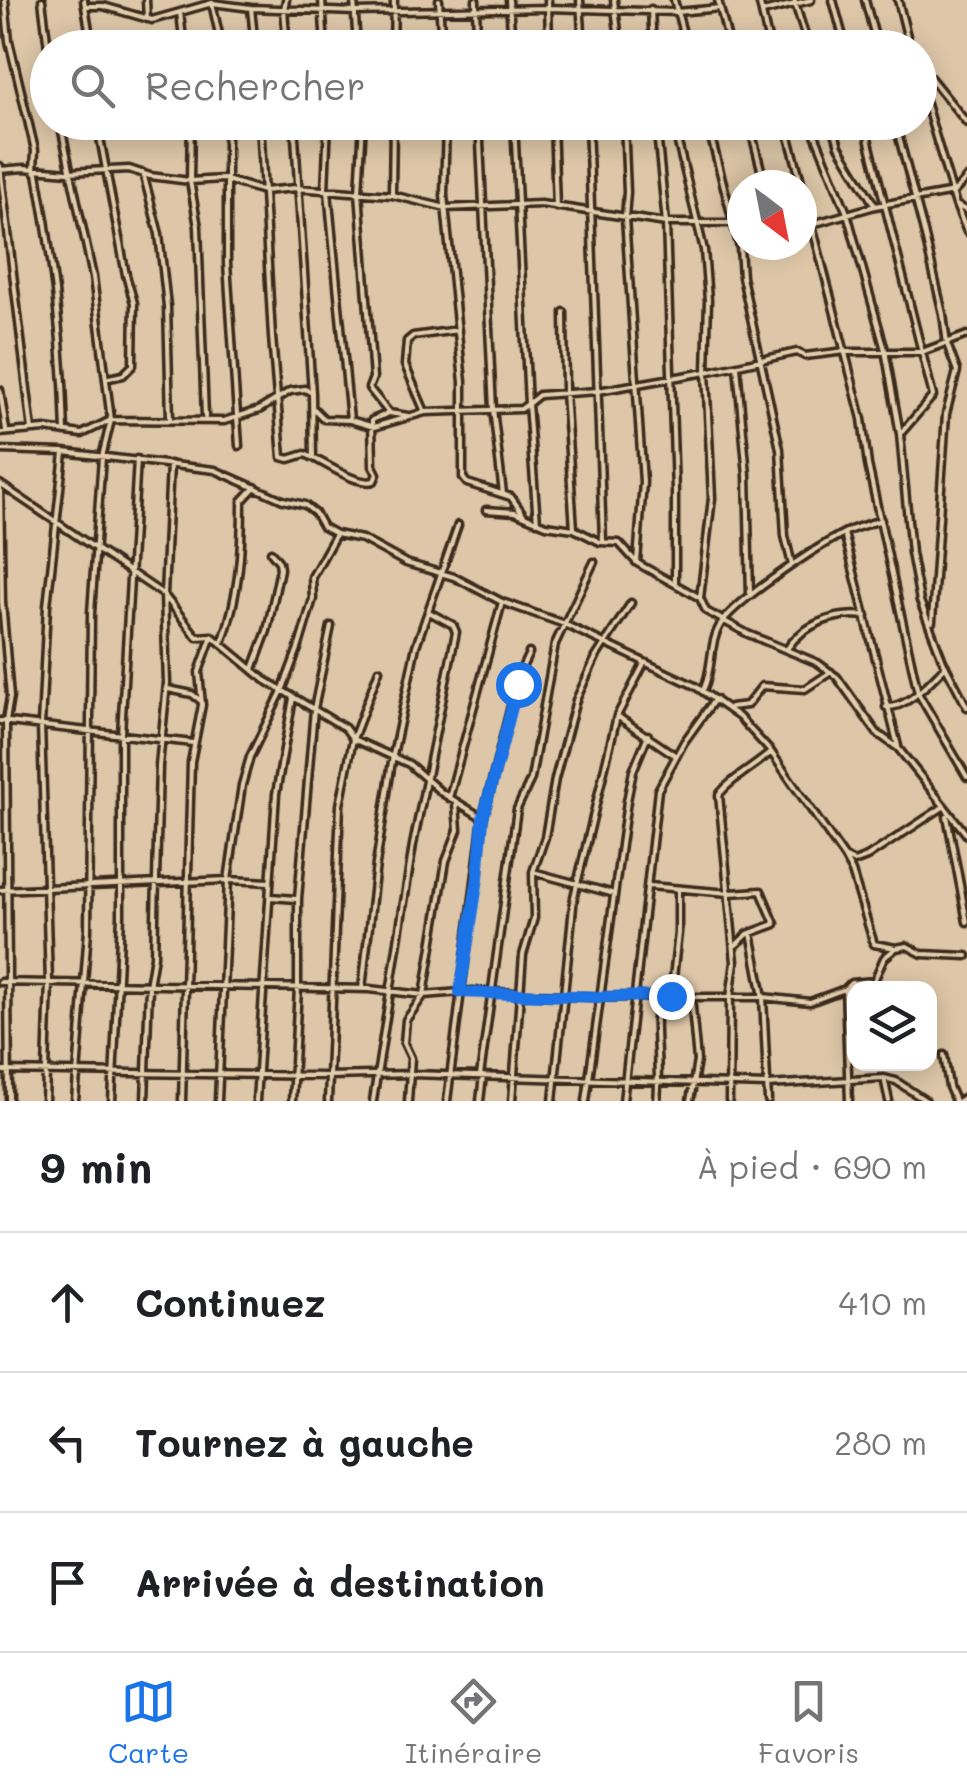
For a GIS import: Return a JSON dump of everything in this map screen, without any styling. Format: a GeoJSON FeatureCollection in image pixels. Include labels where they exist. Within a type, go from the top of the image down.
{"type":"FeatureCollection","features":[{"type":"Feature","properties":{"kind":"street"},"geometry":{"type":"LineString","coordinates":[[5,0],[9,41],[30,129]]}},
{"type":"Feature","properties":{"kind":"street"},"geometry":{"type":"LineString","coordinates":[[42,0],[46,30]]}},
{"type":"Feature","properties":{"kind":"street"},"geometry":{"type":"LineString","coordinates":[[117,0],[117,10]]}},
{"type":"Feature","properties":{"kind":"street"},"geometry":{"type":"LineString","coordinates":[[146,0],[147,20]]}},
{"type":"Feature","properties":{"kind":"street"},"geometry":{"type":"LineString","coordinates":[[286,0],[286,30]]}},
{"type":"Feature","properties":{"kind":"street"},"geometry":{"type":"LineString","coordinates":[[322,0],[324,30]]}},
{"type":"Feature","properties":{"kind":"street"},"geometry":{"type":"LineString","coordinates":[[354,0],[356,30]]}},
{"type":"Feature","properties":{"kind":"street"},"geometry":{"type":"LineString","coordinates":[[394,0],[394,30]]}},
{"type":"Feature","properties":{"kind":"street"},"geometry":{"type":"LineString","coordinates":[[439,0],[441,30]]}},
{"type":"Feature","properties":{"kind":"street"},"geometry":{"type":"LineString","coordinates":[[476,0],[476,30]]}},
{"type":"Feature","properties":{"kind":"street"},"geometry":{"type":"LineString","coordinates":[[510,0],[511,30]]}},
{"type":"Feature","properties":{"kind":"street"},"geometry":{"type":"LineString","coordinates":[[548,0],[549,30]]}},
{"type":"Feature","properties":{"kind":"street"},"geometry":{"type":"LineString","coordinates":[[580,0],[582,30]]}},
{"type":"Feature","properties":{"kind":"street"},"geometry":{"type":"LineString","coordinates":[[614,0],[618,30]]}},
{"type":"Feature","properties":{"kind":"street"},"geometry":{"type":"LineString","coordinates":[[674,0],[682,30]]}},
{"type":"Feature","properties":{"kind":"street"},"geometry":{"type":"LineString","coordinates":[[718,0],[726,30]]}},
{"type":"Feature","properties":{"kind":"street"},"geometry":{"type":"LineString","coordinates":[[758,0],[766,30]]}},
{"type":"Feature","properties":{"kind":"street"},"geometry":{"type":"LineString","coordinates":[[762,12],[811,0]]}},
{"type":"Feature","properties":{"kind":"street"},"geometry":{"type":"LineString","coordinates":[[834,0],[842,30]]}},
{"type":"Feature","properties":{"kind":"street"},"geometry":{"type":"LineString","coordinates":[[866,0],[874,30]]}},
{"type":"Feature","properties":{"kind":"street"},"geometry":{"type":"LineString","coordinates":[[898,0],[906,30]]}},
{"type":"Feature","properties":{"kind":"street"},"geometry":{"type":"LineString","coordinates":[[795,2],[804,30]]}},
{"type":"Feature","properties":{"kind":"street"},"geometry":{"type":"LineString","coordinates":[[89,30],[85,3],[147,20],[212,3],[322,12],[549,8],[677,12],[720,8]]}},
{"type":"Feature","properties":{"kind":"street"},"geometry":{"type":"LineString","coordinates":[[212,3],[218,30]]}},
{"type":"Feature","properties":{"kind":"street"},"geometry":{"type":"LineString","coordinates":[[251,8],[253,30]]}},
{"type":"Feature","properties":{"kind":"street"},"geometry":{"type":"LineString","coordinates":[[650,9],[652,30]]}},
{"type":"Feature","properties":{"kind":"street"},"geometry":{"type":"LineString","coordinates":[[180,12],[182,30]]}},
{"type":"Feature","properties":{"kind":"street"},"geometry":{"type":"LineString","coordinates":[[937,86],[967,123]]}},
{"type":"Feature","properties":{"kind":"street"},"geometry":{"type":"LineString","coordinates":[[937,138],[954,192],[963,207],[967,232]]}},
{"type":"Feature","properties":{"kind":"street"},"geometry":{"type":"LineString","coordinates":[[33,140],[34,170],[38,174],[50,241],[63,355],[64,432]]}},
{"type":"Feature","properties":{"kind":"street"},"geometry":{"type":"LineString","coordinates":[[63,140],[93,277],[111,420],[102,457],[90,612],[84,984],[75,1101]]}},
{"type":"Feature","properties":{"kind":"street"},"geometry":{"type":"LineString","coordinates":[[100,140],[136,323],[133,365],[123,375],[108,378]]}},
{"type":"Feature","properties":{"kind":"street"},"geometry":{"type":"LineString","coordinates":[[191,140],[205,419]]}},
{"type":"Feature","properties":{"kind":"street"},"geometry":{"type":"LineString","coordinates":[[227,140],[227,263],[239,446]]}},
{"type":"Feature","properties":{"kind":"street"},"geometry":{"type":"LineString","coordinates":[[261,140],[282,457],[313,457],[354,480],[374,481],[374,418],[388,413],[408,416]]}},
{"type":"Feature","properties":{"kind":"street"},"geometry":{"type":"LineString","coordinates":[[295,140],[304,250],[313,457]]}},
{"type":"Feature","properties":{"kind":"street"},"geometry":{"type":"LineString","coordinates":[[327,140],[326,190],[350,420]]}},
{"type":"Feature","properties":{"kind":"street"},"geometry":{"type":"LineString","coordinates":[[362,140],[359,192],[373,378],[369,388],[388,413]]}},
{"type":"Feature","properties":{"kind":"street"},"geometry":{"type":"LineString","coordinates":[[392,195],[394,140]]}},
{"type":"Feature","properties":{"kind":"street"},"geometry":{"type":"LineString","coordinates":[[446,140],[446,208],[458,330],[464,480],[511,498],[523,515]]}},
{"type":"Feature","properties":{"kind":"street"},"geometry":{"type":"LineString","coordinates":[[480,140],[493,409],[503,494]]}},
{"type":"Feature","properties":{"kind":"street"},"geometry":{"type":"LineString","coordinates":[[515,140],[537,522]]}},
{"type":"Feature","properties":{"kind":"street"},"geometry":{"type":"LineString","coordinates":[[554,140],[556,207]]}},
{"type":"Feature","properties":{"kind":"street"},"geometry":{"type":"LineString","coordinates":[[589,140],[602,541]]}},
{"type":"Feature","properties":{"kind":"street"},"geometry":{"type":"LineString","coordinates":[[625,140],[625,218],[643,482],[637,563]]}},
{"type":"Feature","properties":{"kind":"street"},"geometry":{"type":"LineString","coordinates":[[658,140],[666,223],[672,378],[674,583]]}},
{"type":"Feature","properties":{"kind":"street"},"geometry":{"type":"LineString","coordinates":[[677,140],[707,272],[706,372],[712,498],[700,598],[706,611],[723,621],[787,648],[830,672],[877,733],[898,748],[967,835]]}},
{"type":"Feature","properties":{"kind":"street"},"geometry":{"type":"LineString","coordinates":[[711,140],[727,204]]}},
{"type":"Feature","properties":{"kind":"street"},"geometry":{"type":"LineString","coordinates":[[754,140],[761,170]]}},
{"type":"Feature","properties":{"kind":"street"},"geometry":{"type":"LineString","coordinates":[[790,140],[798,170]]}},
{"type":"Feature","properties":{"kind":"street"},"geometry":{"type":"LineString","coordinates":[[817,140],[847,213],[885,350],[900,434],[910,553],[920,600],[967,707]]}},
{"type":"Feature","properties":{"kind":"street"},"geometry":{"type":"LineString","coordinates":[[837,140],[874,206]]}},
{"type":"Feature","properties":{"kind":"street"},"geometry":{"type":"LineString","coordinates":[[868,140],[933,396],[900,434]]}},
{"type":"Feature","properties":{"kind":"street"},"geometry":{"type":"LineString","coordinates":[[900,140],[943,314],[946,344],[957,371],[946,414],[932,626]]}},
{"type":"Feature","properties":{"kind":"street"},"geometry":{"type":"LineString","coordinates":[[32,430],[0,169],[130,170],[190,181],[227,181],[262,191],[296,188],[392,195],[446,208],[518,203],[666,223],[727,224]]}},
{"type":"Feature","properties":{"kind":"street"},"geometry":{"type":"LineString","coordinates":[[142,173],[159,234],[167,306],[170,420]]}},
{"type":"Feature","properties":{"kind":"street"},"geometry":{"type":"LineString","coordinates":[[817,225],[874,206],[954,192],[967,178]]}},
{"type":"Feature","properties":{"kind":"street"},"geometry":{"type":"LineString","coordinates":[[817,238],[846,352],[918,694],[967,778]]}},
{"type":"Feature","properties":{"kind":"street"},"geometry":{"type":"LineString","coordinates":[[742,260],[780,449],[784,536],[792,565]]}},
{"type":"Feature","properties":{"kind":"street"},"geometry":{"type":"LineString","coordinates":[[564,312],[574,529]]}},
{"type":"Feature","properties":{"kind":"street"},"geometry":{"type":"LineString","coordinates":[[425,412],[405,365],[407,341],[413,336],[458,330]]}},
{"type":"Feature","properties":{"kind":"street"},"geometry":{"type":"LineString","coordinates":[[313,406],[321,418],[374,426],[425,412],[510,410],[539,396],[598,391],[797,352],[805,356],[885,350],[922,352],[967,336]]}},
{"type":"Feature","properties":{"kind":"street"},"geometry":{"type":"LineString","coordinates":[[736,366],[747,475],[750,598]]}},
{"type":"Feature","properties":{"kind":"street"},"geometry":{"type":"LineString","coordinates":[[0,390],[3,432],[87,433],[111,420],[215,422],[277,401],[290,390],[312,393]]}},
{"type":"Feature","properties":{"kind":"street"},"geometry":{"type":"LineString","coordinates":[[0,450],[64,452],[215,470],[283,500],[305,505],[323,527],[336,534],[362,539],[406,563],[444,574],[502,602],[562,623],[704,690],[727,707],[771,752],[844,857],[874,944],[907,946],[922,954],[967,956]]}},
{"type":"Feature","properties":{"kind":"street"},"geometry":{"type":"LineString","coordinates":[[45,1101],[49,982],[41,726],[44,650],[64,452]]}},
{"type":"Feature","properties":{"kind":"street"},"geometry":{"type":"LineString","coordinates":[[112,1101],[118,984],[121,734],[137,459]]}},
{"type":"Feature","properties":{"kind":"street"},"geometry":{"type":"LineString","coordinates":[[145,1101],[166,689],[164,595],[170,464]]}},
{"type":"Feature","properties":{"kind":"street"},"geometry":{"type":"LineString","coordinates":[[0,484],[164,595],[192,632],[202,638],[212,636],[282,691],[345,728],[354,739],[394,755],[483,818]]}},
{"type":"Feature","properties":{"kind":"street"},"geometry":{"type":"LineString","coordinates":[[0,484],[2,602],[10,697],[3,721],[10,1101]]}},
{"type":"Feature","properties":{"kind":"street"},"geometry":{"type":"LineString","coordinates":[[222,643],[232,615],[242,560],[242,501],[255,487]]}},
{"type":"Feature","properties":{"kind":"street"},"geometry":{"type":"LineString","coordinates":[[486,510],[523,515],[623,545],[637,563],[700,598]]}},
{"type":"Feature","properties":{"kind":"street"},"geometry":{"type":"LineString","coordinates":[[704,690],[711,669],[712,647],[723,621],[792,565],[844,532],[881,520]]}},
{"type":"Feature","properties":{"kind":"street"},"geometry":{"type":"LineString","coordinates":[[362,989],[394,755],[416,646],[458,525]]}},
{"type":"Feature","properties":{"kind":"street"},"geometry":{"type":"LineString","coordinates":[[844,532],[898,748]]}},
{"type":"Feature","properties":{"kind":"street"},"geometry":{"type":"LineString","coordinates":[[218,1101],[228,880],[242,785],[250,757],[282,691],[313,600],[312,577],[336,534]]}},
{"type":"Feature","properties":{"kind":"street"},"geometry":{"type":"LineString","coordinates":[[253,669],[267,631],[280,569],[272,552]]}},
{"type":"Feature","properties":{"kind":"street"},"geometry":{"type":"LineString","coordinates":[[480,1101],[490,994],[499,953],[497,940],[517,808],[531,779],[550,665],[562,623],[594,562]]}},
{"type":"Feature","properties":{"kind":"street"},"geometry":{"type":"LineString","coordinates":[[450,798],[502,602]]}},
{"type":"Feature","properties":{"kind":"street"},"geometry":{"type":"LineString","coordinates":[[512,1101],[523,956],[533,926],[534,872],[545,836],[548,806],[571,714],[596,658],[631,603]]}},
{"type":"Feature","properties":{"kind":"street"},"geometry":{"type":"LineString","coordinates":[[373,1101],[425,779],[456,629],[428,612]]}},
{"type":"Feature","properties":{"kind":"street"},"geometry":{"type":"LineString","coordinates":[[787,648],[834,616],[867,616]]}},
{"type":"Feature","properties":{"kind":"street"},"geometry":{"type":"LineString","coordinates":[[292,1101],[298,899],[314,709],[332,626]]}},
{"type":"Feature","properties":{"kind":"street"},"geometry":{"type":"LineString","coordinates":[[182,1101],[193,743],[200,701],[198,672],[212,636]]}},
{"type":"Feature","properties":{"kind":"street"},"geometry":{"type":"LineString","coordinates":[[447,1101],[483,818],[518,674],[530,653]]}},
{"type":"Feature","properties":{"kind":"street"},"geometry":{"type":"LineString","coordinates":[[553,1101],[572,909],[617,716],[644,663]]}},
{"type":"Feature","properties":{"kind":"street"},"geometry":{"type":"LineString","coordinates":[[886,706],[894,708],[918,694],[946,666]]}},
{"type":"Feature","properties":{"kind":"street"},"geometry":{"type":"LineString","coordinates":[[328,1101],[340,805],[354,739],[379,670]]}},
{"type":"Feature","properties":{"kind":"street"},"geometry":{"type":"LineString","coordinates":[[727,707],[747,704],[762,686],[805,689],[830,672]]}},
{"type":"Feature","properties":{"kind":"street"},"geometry":{"type":"LineString","coordinates":[[166,689],[192,694],[200,701]]}},
{"type":"Feature","properties":{"kind":"street"},"geometry":{"type":"LineString","coordinates":[[256,1101],[276,794],[293,698]]}},
{"type":"Feature","properties":{"kind":"street"},"geometry":{"type":"LineString","coordinates":[[623,1101],[658,790],[715,700]]}},
{"type":"Feature","properties":{"kind":"street"},"geometry":{"type":"LineString","coordinates":[[617,716],[676,756]]}},
{"type":"Feature","properties":{"kind":"street"},"geometry":{"type":"LineString","coordinates":[[3,721],[193,743]]}},
{"type":"Feature","properties":{"kind":"street"},"geometry":{"type":"LineString","coordinates":[[586,1101],[630,781],[648,734]]}},
{"type":"Feature","properties":{"kind":"street"},"geometry":{"type":"LineString","coordinates":[[729,1101],[734,946],[719,795],[771,752]]}},
{"type":"Feature","properties":{"kind":"street"},"geometry":{"type":"LineString","coordinates":[[408,1101],[411,1058],[403,1037],[406,1020],[424,994],[446,860],[458,830],[456,802]]}},
{"type":"Feature","properties":{"kind":"street"},"geometry":{"type":"LineString","coordinates":[[844,857],[854,862],[867,857],[944,809]]}},
{"type":"Feature","properties":{"kind":"street"},"geometry":{"type":"LineString","coordinates":[[944,809],[967,922]]}},
{"type":"Feature","properties":{"kind":"street"},"geometry":{"type":"LineString","coordinates":[[534,872],[612,893]]}},
{"type":"Feature","properties":{"kind":"street"},"geometry":{"type":"LineString","coordinates":[[0,890],[228,880],[270,882]]}},
{"type":"Feature","properties":{"kind":"street"},"geometry":{"type":"LineString","coordinates":[[649,886],[729,894],[758,890],[763,893],[776,924],[751,933],[734,946]]}},
{"type":"Feature","properties":{"kind":"street"},"geometry":{"type":"LineString","coordinates":[[671,996],[678,889]]}},
{"type":"Feature","properties":{"kind":"street"},"geometry":{"type":"LineString","coordinates":[[271,897],[298,899]]}},
{"type":"Feature","properties":{"kind":"street"},"geometry":{"type":"LineString","coordinates":[[751,933],[763,997],[768,1101]]}},
{"type":"Feature","properties":{"kind":"street"},"geometry":{"type":"LineString","coordinates":[[0,982],[332,988],[424,994],[763,997],[810,1002],[845,990],[851,984],[874,982],[884,958],[896,948]]}},
{"type":"Feature","properties":{"kind":"street"},"geometry":{"type":"LineString","coordinates":[[845,990],[848,1101]]}},
{"type":"Feature","properties":{"kind":"street"},"geometry":{"type":"LineString","coordinates":[[690,996],[697,1045],[690,1101]]}},
{"type":"Feature","properties":{"kind":"street"},"geometry":{"type":"LineString","coordinates":[[657,1101],[659,1052],[654,1028],[658,997]]}},
{"type":"Feature","properties":{"kind":"street"},"geometry":{"type":"LineString","coordinates":[[944,1055],[949,1087],[957,1101],[967,1096]]}},
{"type":"Feature","properties":{"kind":"street"},"geometry":{"type":"LineString","coordinates":[[0,1071],[450,1074],[516,1080],[767,1086],[884,1078],[896,1081],[926,1101]]}},
{"type":"Feature","properties":{"kind":"street"},"geometry":{"type":"LineString","coordinates":[[884,1078],[890,1101]]}},
{"type":"Feature","properties":{"kind":"route"},"geometry":{"type":"LineString","coordinates":[[518,684],[483,818],[460,992],[671,996]]}}]}
